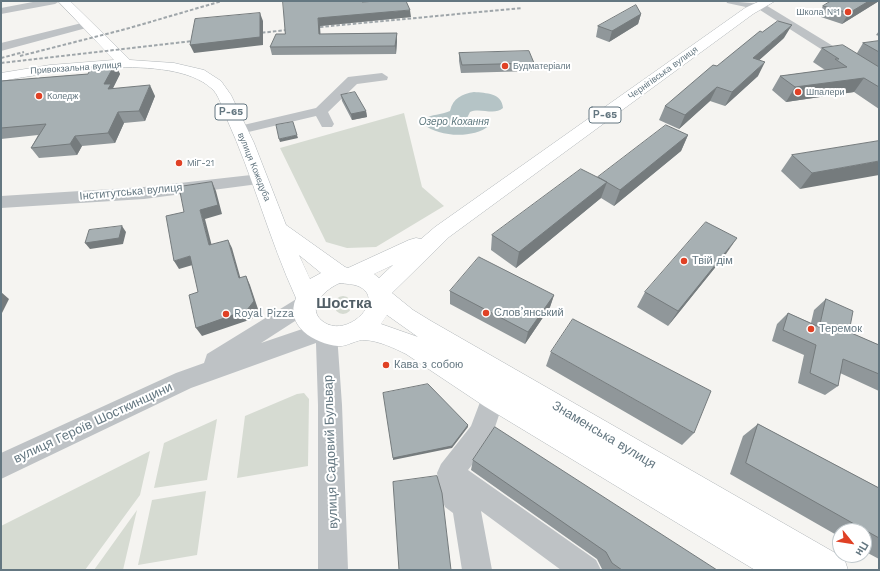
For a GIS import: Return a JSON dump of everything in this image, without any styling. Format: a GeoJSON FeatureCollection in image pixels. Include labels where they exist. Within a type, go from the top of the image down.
{"type":"FeatureCollection","features":[{"type":"Feature","properties":{"kind":"main road"},"geometry":{"type":"LineString","coordinates":[[64,1],[126,64]]}},
{"type":"Feature","properties":{"kind":"main road","name":"Чернігівська вулиця"},"geometry":{"type":"LineString","coordinates":[[379,294],[442,232],[519,175],[749,11],[762,5]]}},
{"type":"Feature","properties":{"kind":"main road","name":"Привокзальна вулиця"},"geometry":{"type":"LineString","coordinates":[[1,77],[37,70],[126,64]]}},
{"type":"Feature","properties":{"kind":"main road","name":"вулиця Кожедуба"},"geometry":{"type":"LineString","coordinates":[[126,64],[162,64],[201,72],[217,84],[240,130],[306,301]]}},
{"type":"Feature","properties":{"kind":"main road"},"geometry":{"type":"LineString","coordinates":[[278,229],[346,275],[368,280],[379,294],[380,305],[377,314],[371,322],[362,329],[345,335],[323,333]]}},
{"type":"Feature","properties":{"kind":"main road","name":"Чернігівська вулиця"},"geometry":{"type":"LineString","coordinates":[[346,275],[389,259],[442,232]]}},
{"type":"Feature","properties":{"kind":"main road","name":"Р-65"},"geometry":{"type":"LineString","coordinates":[[323,333],[309,323],[304,311],[306,301],[320,283],[346,275]]}},
{"type":"Feature","properties":{"kind":"main road","name":"Знаменська вулиця"},"geometry":{"type":"LineString","coordinates":[[379,294],[405,317],[423,328],[832,570]]}},
{"type":"Feature","properties":{"kind":"main road","name":"Знаменська вулиця"},"geometry":{"type":"LineString","coordinates":[[362,329],[401,340],[415,347],[493,397],[786,570]]}},
{"type":"Feature","properties":{"kind":"street"},"geometry":{"type":"LineString","coordinates":[[1,11],[55,1]]}},
{"type":"Feature","properties":{"kind":"street"},"geometry":{"type":"LineString","coordinates":[[731,1],[762,5],[879,80]]}},
{"type":"Feature","properties":{"kind":"street"},"geometry":{"type":"LineString","coordinates":[[1,47],[86,25]]}},
{"type":"Feature","properties":{"kind":"street"},"geometry":{"type":"LineString","coordinates":[[240,130],[324,118],[353,80],[382,77]]}},
{"type":"Feature","properties":{"kind":"street","name":"Інститутська вулиця"},"geometry":{"type":"LineString","coordinates":[[1,202],[144,193],[260,179]]}},
{"type":"Feature","properties":{"kind":"street","name":"вулиця Героїв Шосткинщини"},"geometry":{"type":"LineString","coordinates":[[184,380],[306,301]]}},
{"type":"Feature","properties":{"kind":"street","name":"вулиця Героїв Шосткинщини"},"geometry":{"type":"LineString","coordinates":[[1,466],[184,380],[323,333]]}},
{"type":"Feature","properties":{"kind":"street","name":"вулиця Садовий Бульвар"},"geometry":{"type":"LineString","coordinates":[[323,333],[330,405],[333,570]]}},
{"type":"Feature","properties":{"kind":"street"},"geometry":{"type":"LineString","coordinates":[[477,570],[466,506],[455,497],[450,473],[481,433],[493,397]]}},
{"type":"Feature","properties":{"kind":"street"},"geometry":{"type":"LineString","coordinates":[[450,473],[586,570]]}},
{"type":"Feature","properties":{"kind":"shaded area"},"geometry":{"type":"Polygon","coordinates":[[[404,113],[422,187],[444,206],[376,247],[347,248],[326,242],[280,148],[404,113]]]}},
{"type":"Feature","properties":{"kind":"shaded area"},"geometry":{"type":"Polygon","coordinates":[[[343,296],[349,299],[352,305],[349,311],[343,314],[337,311],[334,305],[337,299],[343,296]]]}},
{"type":"Feature","properties":{"kind":"shaded area"},"geometry":{"type":"Polygon","coordinates":[[[304,393],[309,399],[308,466],[237,478],[245,416],[297,394],[304,393]]]}},
{"type":"Feature","properties":{"kind":"shaded area"},"geometry":{"type":"Polygon","coordinates":[[[217,419],[207,480],[154,488],[164,443],[217,419]]]}},
{"type":"Feature","properties":{"kind":"shaded area"},"geometry":{"type":"Polygon","coordinates":[[[150,451],[140,495],[85,570],[1,570],[1,526],[150,451]]]}},
{"type":"Feature","properties":{"kind":"shaded area"},"geometry":{"type":"Polygon","coordinates":[[[206,491],[197,555],[138,565],[152,500],[206,491]]]}},
{"type":"Feature","properties":{"kind":"shaded area"},"geometry":{"type":"Polygon","coordinates":[[[137,510],[123,570],[94,570],[137,510]]]}},
{"type":"Feature","properties":{"kind":"water","name":"Озеро Кохання"},"geometry":{"type":"Polygon","coordinates":[[[474,92],[493,95],[500,99],[502,103],[503,108],[499,110],[478,110],[470,112],[467,118],[488,122],[489,126],[474,133],[456,135],[438,132],[423,124],[424,119],[430,116],[450,111],[453,103],[459,97],[474,92]]]}},
{"type":"Feature","properties":{"kind":"building"},"geometry":{"type":"Polygon","coordinates":[[[283,1],[406,1],[410,10],[318,18],[319,34],[397,33],[395,46],[270,47],[276,34],[285,34],[283,1]]]}},
{"type":"Feature","properties":{"kind":"building"},"geometry":{"type":"Polygon","coordinates":[[[831,1],[869,1],[849,13],[823,6],[831,1]]]}},
{"type":"Feature","properties":{"kind":"building"},"geometry":{"type":"Polygon","coordinates":[[[636,5],[641,14],[612,31],[598,26],[636,5]]]}},
{"type":"Feature","properties":{"kind":"building"},"geometry":{"type":"Polygon","coordinates":[[[260,13],[260,37],[190,45],[195,19],[260,13]]]}},
{"type":"Feature","properties":{"kind":"building"},"geometry":{"type":"Polygon","coordinates":[[[778,21],[792,25],[753,58],[765,62],[732,92],[717,87],[685,115],[665,106],[713,65],[717,66],[760,31],[762,32],[778,21]]]}},
{"type":"Feature","properties":{"kind":"building"},"geometry":{"type":"Polygon","coordinates":[[[879,41],[879,52],[863,43],[879,41]]]}},
{"type":"Feature","properties":{"kind":"building"},"geometry":{"type":"Polygon","coordinates":[[[843,45],[879,67],[879,87],[864,78],[795,87],[780,76],[847,67],[835,59],[839,59],[822,48],[843,45]]]}},
{"type":"Feature","properties":{"kind":"building"},"geometry":{"type":"Polygon","coordinates":[[[529,51],[534,63],[462,65],[459,53],[529,51]]]}},
{"type":"Feature","properties":{"kind":"building"},"geometry":{"type":"Polygon","coordinates":[[[115,64],[104,84],[111,84],[108,89],[150,85],[139,111],[118,112],[108,133],[75,136],[70,144],[31,148],[46,124],[1,128],[1,81],[88,74],[92,66],[115,64]]]}},
{"type":"Feature","properties":{"kind":"building"},"geometry":{"type":"Polygon","coordinates":[[[355,92],[366,111],[351,114],[341,95],[355,92]]]}},
{"type":"Feature","properties":{"kind":"building"},"geometry":{"type":"Polygon","coordinates":[[[293,122],[297,135],[279,139],[276,125],[293,122]]]}},
{"type":"Feature","properties":{"kind":"building"},"geometry":{"type":"Polygon","coordinates":[[[666,125],[688,135],[620,190],[598,177],[666,125]]]}},
{"type":"Feature","properties":{"kind":"building"},"geometry":{"type":"Polygon","coordinates":[[[879,141],[879,161],[812,173],[792,155],[879,141]]]}},
{"type":"Feature","properties":{"kind":"building"},"geometry":{"type":"Polygon","coordinates":[[[581,169],[607,182],[519,252],[492,235],[581,169]]]}},
{"type":"Feature","properties":{"kind":"building"},"geometry":{"type":"Polygon","coordinates":[[[212,182],[218,205],[200,210],[209,245],[228,240],[239,278],[246,276],[254,301],[247,310],[196,328],[189,295],[198,292],[190,256],[174,261],[166,216],[184,212],[179,187],[212,182]]]}},
{"type":"Feature","properties":{"kind":"building"},"geometry":{"type":"Polygon","coordinates":[[[706,222],[737,238],[678,311],[645,292],[706,222]]]}},
{"type":"Feature","properties":{"kind":"building"},"geometry":{"type":"Polygon","coordinates":[[[122,226],[119,238],[85,243],[89,230],[122,226]]]}},
{"type":"Feature","properties":{"kind":"building"},"geometry":{"type":"Polygon","coordinates":[[[479,257],[554,295],[528,332],[450,291],[479,257]]]}},
{"type":"Feature","properties":{"kind":"building"},"geometry":{"type":"Polygon","coordinates":[[[826,299],[853,311],[849,332],[879,345],[879,374],[843,359],[838,386],[810,373],[816,345],[783,330],[788,313],[819,327],[826,299]]]}},
{"type":"Feature","properties":{"kind":"building"},"geometry":{"type":"Polygon","coordinates":[[[573,319],[711,391],[694,433],[551,352],[573,319]]]}},
{"type":"Feature","properties":{"kind":"building"},"geometry":{"type":"Polygon","coordinates":[[[428,384],[468,425],[452,446],[393,458],[383,393],[428,384]]]}},
{"type":"Feature","properties":{"kind":"building"},"geometry":{"type":"Polygon","coordinates":[[[758,424],[879,488],[879,538],[872,534],[872,523],[852,523],[746,463],[758,424]]]}},
{"type":"Feature","properties":{"kind":"building"},"geometry":{"type":"Polygon","coordinates":[[[495,427],[717,570],[622,570],[612,563],[606,552],[473,460],[495,427]]]}},
{"type":"Feature","properties":{"kind":"building"},"geometry":{"type":"Polygon","coordinates":[[[437,476],[442,493],[451,570],[399,570],[393,482],[437,476]]]}},
{"type":"Feature","properties":{"kind":"railway"},"geometry":{"type":"LineString","coordinates":[[20,56],[126,29],[222,1]]}},
{"type":"Feature","properties":{"kind":"railway"},"geometry":{"type":"LineString","coordinates":[[309,28],[522,8]]}},
{"type":"Feature","properties":{"kind":"railway"},"geometry":{"type":"LineString","coordinates":[[251,34],[295,29]]}},
{"type":"Feature","properties":{"kind":"railway"},"geometry":{"type":"LineString","coordinates":[[1,63],[202,40]]}},
{"type":"Feature","properties":{"kind":"railway"},"geometry":{"type":"LineString","coordinates":[[1,58],[24,52]]}},
{"type":"Feature","properties":{"kind":"place","name":"Школа №1"},"geometry":{"type":"Point","coordinates":[848,12]}},
{"type":"Feature","properties":{"kind":"place","name":"Будматеріали"},"geometry":{"type":"Point","coordinates":[505,66]}},
{"type":"Feature","properties":{"kind":"place","name":"Шпалери"},"geometry":{"type":"Point","coordinates":[798,92]}},
{"type":"Feature","properties":{"kind":"place","name":"Коледж"},"geometry":{"type":"Point","coordinates":[39,96]}},
{"type":"Feature","properties":{"kind":"place","name":"МіГ-21"},"geometry":{"type":"Point","coordinates":[179,163]}},
{"type":"Feature","properties":{"kind":"place","name":"Твій дім"},"geometry":{"type":"Point","coordinates":[684,261]}},
{"type":"Feature","properties":{"kind":"place","name":"Слов’янський"},"geometry":{"type":"Point","coordinates":[486,313]}},
{"type":"Feature","properties":{"kind":"place","name":"Royal Pizza"},"geometry":{"type":"Point","coordinates":[226,314]}},
{"type":"Feature","properties":{"kind":"place","name":"Теремок"},"geometry":{"type":"Point","coordinates":[811,329]}},
{"type":"Feature","properties":{"kind":"place","name":"Кава з собою"},"geometry":{"type":"Point","coordinates":[386,365]}},
{"type":"Feature","properties":{"kind":"district","name":"Шостка"},"geometry":{"type":"Point","coordinates":[344,304]}}]}
